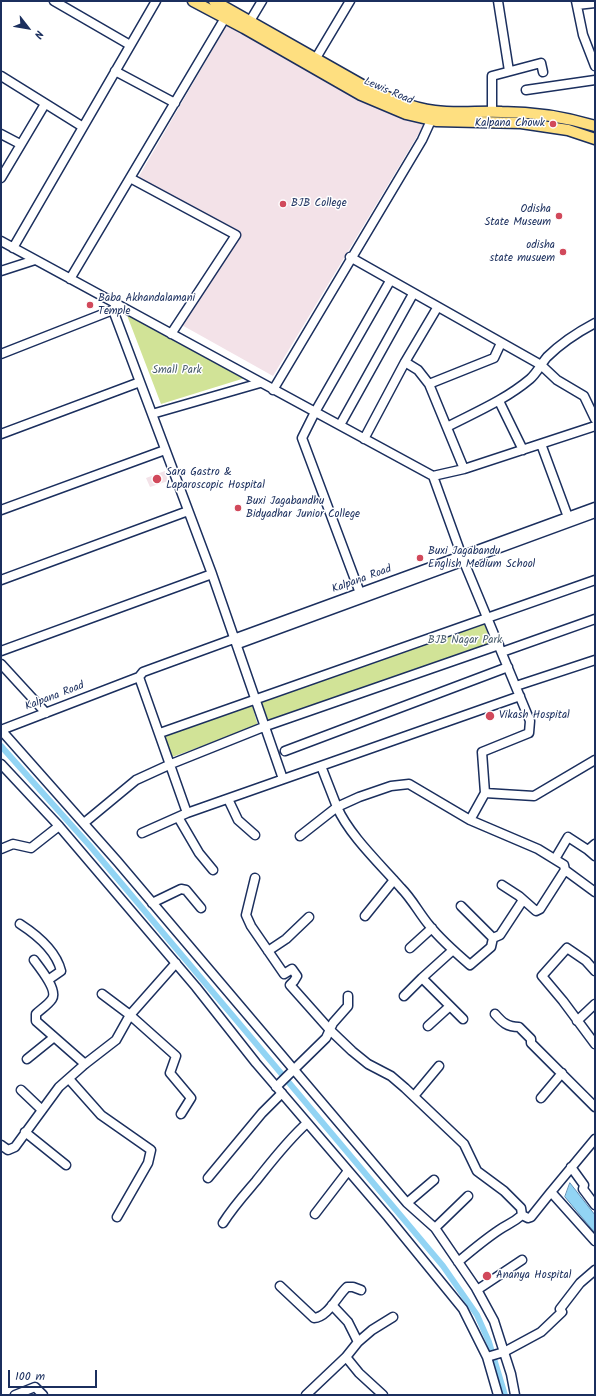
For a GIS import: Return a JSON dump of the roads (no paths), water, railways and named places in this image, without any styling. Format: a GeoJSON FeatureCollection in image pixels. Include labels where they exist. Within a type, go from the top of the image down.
{"type":"FeatureCollection","features":[{"type":"Feature","properties":{"kind":"main road","name":"Lewis Road"},"geometry":{"type":"LineString","coordinates":[[193,1],[361,94],[396,110],[433,116],[521,123],[568,130],[595,139]]}},
{"type":"Feature","properties":{"kind":"main road","name":"Lewis Road"},"geometry":{"type":"LineString","coordinates":[[214,1],[364,86],[389,99],[433,116],[492,112],[539,114],[574,120],[595,126]]}},
{"type":"Feature","properties":{"kind":"street"},"geometry":{"type":"LineString","coordinates":[[54,1],[130,45]]}},
{"type":"Feature","properties":{"kind":"street"},"geometry":{"type":"LineString","coordinates":[[13,248],[156,1]]}},
{"type":"Feature","properties":{"kind":"street"},"geometry":{"type":"LineString","coordinates":[[250,21],[262,1]]}},
{"type":"Feature","properties":{"kind":"street"},"geometry":{"type":"LineString","coordinates":[[316,58],[350,1]]}},
{"type":"Feature","properties":{"kind":"street"},"geometry":{"type":"LineString","coordinates":[[498,1],[509,71]]}},
{"type":"Feature","properties":{"kind":"street"},"geometry":{"type":"LineString","coordinates":[[595,3],[576,3],[583,35],[595,66]]}},
{"type":"Feature","properties":{"kind":"street"},"geometry":{"type":"LineString","coordinates":[[70,279],[225,18]]}},
{"type":"Feature","properties":{"kind":"street"},"geometry":{"type":"LineString","coordinates":[[492,112],[492,76],[542,63],[543,72]]}},
{"type":"Feature","properties":{"kind":"street"},"geometry":{"type":"LineString","coordinates":[[115,71],[175,103]]}},
{"type":"Feature","properties":{"kind":"street"},"geometry":{"type":"LineString","coordinates":[[2,79],[83,127]]}},
{"type":"Feature","properties":{"kind":"street"},"geometry":{"type":"LineString","coordinates":[[526,90],[595,80]]}},
{"type":"Feature","properties":{"kind":"street"},"geometry":{"type":"LineString","coordinates":[[1,178],[45,104]]}},
{"type":"Feature","properties":{"kind":"street"},"geometry":{"type":"LineString","coordinates":[[273,390],[350,257],[422,140],[433,116]]}},
{"type":"Feature","properties":{"kind":"street"},"geometry":{"type":"LineString","coordinates":[[1,134],[20,144]]}},
{"type":"Feature","properties":{"kind":"street"},"geometry":{"type":"LineString","coordinates":[[130,178],[236,235],[171,334]]}},
{"type":"Feature","properties":{"kind":"street"},"geometry":{"type":"LineString","coordinates":[[1,241],[70,279],[115,307],[171,334],[433,476],[464,469],[595,426]]}},
{"type":"Feature","properties":{"kind":"street"},"geometry":{"type":"LineString","coordinates":[[350,257],[437,308],[542,365],[557,380],[584,396],[595,419]]}},
{"type":"Feature","properties":{"kind":"street"},"geometry":{"type":"LineString","coordinates":[[1,271],[35,260]]}},
{"type":"Feature","properties":{"kind":"street"},"geometry":{"type":"LineString","coordinates":[[360,593],[302,438],[315,412],[390,281]]}},
{"type":"Feature","properties":{"kind":"street"},"geometry":{"type":"LineString","coordinates":[[340,425],[413,294]]}},
{"type":"Feature","properties":{"kind":"street"},"geometry":{"type":"LineString","coordinates":[[1,354],[115,307]]}},
{"type":"Feature","properties":{"kind":"street"},"geometry":{"type":"LineString","coordinates":[[115,307],[140,382],[212,574],[284,779]]}},
{"type":"Feature","properties":{"kind":"street"},"geometry":{"type":"LineString","coordinates":[[364,439],[405,362],[437,308]]}},
{"type":"Feature","properties":{"kind":"street"},"geometry":{"type":"LineString","coordinates":[[447,426],[499,402],[532,378],[547,358],[563,343],[579,331],[595,323]]}},
{"type":"Feature","properties":{"kind":"street"},"geometry":{"type":"LineString","coordinates":[[429,384],[494,358],[501,343]]}},
{"type":"Feature","properties":{"kind":"street"},"geometry":{"type":"LineString","coordinates":[[405,362],[418,370],[429,384],[464,469]]}},
{"type":"Feature","properties":{"kind":"street"},"geometry":{"type":"LineString","coordinates":[[1,434],[140,382]]}},
{"type":"Feature","properties":{"kind":"street"},"geometry":{"type":"LineString","coordinates":[[152,414],[260,383]]}},
{"type":"Feature","properties":{"kind":"street"},"geometry":{"type":"LineString","coordinates":[[499,402],[523,450]]}},
{"type":"Feature","properties":{"kind":"street"},"geometry":{"type":"LineString","coordinates":[[541,444],[568,517]]}},
{"type":"Feature","properties":{"kind":"street"},"geometry":{"type":"LineString","coordinates":[[1,510],[165,450]]}},
{"type":"Feature","properties":{"kind":"street"},"geometry":{"type":"LineString","coordinates":[[433,476],[463,559],[530,721],[529,733],[482,752],[485,793],[470,820]]}},
{"type":"Feature","properties":{"kind":"street","name":"Kalpana Road"},"geometry":{"type":"LineString","coordinates":[[236,641],[360,593],[463,559],[595,507]]}},
{"type":"Feature","properties":{"kind":"street"},"geometry":{"type":"LineString","coordinates":[[1,580],[188,511]]}},
{"type":"Feature","properties":{"kind":"street","name":"Kalpana Road"},"geometry":{"type":"LineString","coordinates":[[1,730],[139,677],[143,672],[236,641],[595,513]]}},
{"type":"Feature","properties":{"kind":"street"},"geometry":{"type":"LineString","coordinates":[[1,651],[212,574]]}},
{"type":"Feature","properties":{"kind":"street"},"geometry":{"type":"LineString","coordinates":[[160,734],[595,580]]}},
{"type":"Feature","properties":{"kind":"street"},"geometry":{"type":"LineString","coordinates":[[84,823],[136,780],[171,764],[266,726],[595,619]]}},
{"type":"Feature","properties":{"kind":"street"},"geometry":{"type":"LineString","coordinates":[[516,686],[595,660]]}},
{"type":"Feature","properties":{"kind":"street"},"geometry":{"type":"LineString","coordinates":[[1,664],[46,713]]}},
{"type":"Feature","properties":{"kind":"street"},"geometry":{"type":"LineString","coordinates":[[285,751],[508,667]]}},
{"type":"Feature","properties":{"kind":"street"},"geometry":{"type":"LineString","coordinates":[[139,677],[188,813]]}},
{"type":"Feature","properties":{"kind":"street"},"geometry":{"type":"LineString","coordinates":[[142,833],[188,813],[520,696]]}},
{"type":"Feature","properties":{"kind":"street"},"geometry":{"type":"LineString","coordinates":[[1,730],[84,823],[273,1044],[291,1073],[407,1204],[435,1228],[477,1290],[494,1321],[502,1352],[511,1374],[515,1395]]}},
{"type":"Feature","properties":{"kind":"street"},"geometry":{"type":"LineString","coordinates":[[485,793],[534,796],[595,760]]}},
{"type":"Feature","properties":{"kind":"street"},"geometry":{"type":"LineString","coordinates":[[1,764],[59,826],[279,1084],[282,1093],[463,1309],[488,1356],[498,1395]]}},
{"type":"Feature","properties":{"kind":"street"},"geometry":{"type":"LineString","coordinates":[[320,766],[341,817],[432,928],[453,950],[470,965],[491,947],[493,938]]}},
{"type":"Feature","properties":{"kind":"street"},"geometry":{"type":"LineString","coordinates":[[300,836],[337,807],[358,797],[391,786],[409,784],[425,792],[470,820],[538,849],[564,865],[565,870],[595,892]]}},
{"type":"Feature","properties":{"kind":"street"},"geometry":{"type":"LineString","coordinates":[[228,799],[238,820],[255,835]]}},
{"type":"Feature","properties":{"kind":"street"},"geometry":{"type":"LineString","coordinates":[[178,817],[199,853],[213,870]]}},
{"type":"Feature","properties":{"kind":"street"},"geometry":{"type":"LineString","coordinates":[[1,849],[13,844],[31,848],[59,826]]}},
{"type":"Feature","properties":{"kind":"street"},"geometry":{"type":"LineString","coordinates":[[555,859],[568,837],[595,856]]}},
{"type":"Feature","properties":{"kind":"street"},"geometry":{"type":"LineString","coordinates":[[588,850],[595,844]]}},
{"type":"Feature","properties":{"kind":"street"},"geometry":{"type":"LineString","coordinates":[[502,885],[536,911],[540,909],[565,870]]}},
{"type":"Feature","properties":{"kind":"street"},"geometry":{"type":"LineString","coordinates":[[255,878],[246,915],[251,926],[284,974],[292,969],[297,976],[294,982],[290,985],[330,1030],[368,1064],[391,1076],[464,1144],[477,1171],[504,1191],[521,1208],[522,1215]]}},
{"type":"Feature","properties":{"kind":"street"},"geometry":{"type":"LineString","coordinates":[[365,916],[394,880]]}},
{"type":"Feature","properties":{"kind":"street"},"geometry":{"type":"LineString","coordinates":[[152,903],[181,889],[186,890],[201,908]]}},
{"type":"Feature","properties":{"kind":"street"},"geometry":{"type":"LineString","coordinates":[[493,938],[500,935],[523,900]]}},
{"type":"Feature","properties":{"kind":"street"},"geometry":{"type":"LineString","coordinates":[[461,906],[493,938]]}},
{"type":"Feature","properties":{"kind":"street"},"geometry":{"type":"LineString","coordinates":[[268,952],[286,939],[309,917]]}},
{"type":"Feature","properties":{"kind":"street"},"geometry":{"type":"LineString","coordinates":[[24,926],[45,942],[61,969],[59,974],[48,980]]}},
{"type":"Feature","properties":{"kind":"street"},"geometry":{"type":"LineString","coordinates":[[410,948],[432,928]]}},
{"type":"Feature","properties":{"kind":"street"},"geometry":{"type":"LineString","coordinates":[[595,971],[586,961],[567,948],[542,976],[564,1001],[595,1044]]}},
{"type":"Feature","properties":{"kind":"street"},"geometry":{"type":"LineString","coordinates":[[404,996],[453,950]]}},
{"type":"Feature","properties":{"kind":"street"},"geometry":{"type":"LineString","coordinates":[[34,960],[48,980],[53,998],[36,1014],[36,1021],[53,1038],[85,1064]]}},
{"type":"Feature","properties":{"kind":"street"},"geometry":{"type":"LineString","coordinates":[[1,1145],[8,1150],[11,1150],[59,1087],[85,1064],[116,1040],[130,1015],[176,963]]}},
{"type":"Feature","properties":{"kind":"street"},"geometry":{"type":"LineString","coordinates":[[422,978],[463,1019]]}},
{"type":"Feature","properties":{"kind":"street"},"geometry":{"type":"LineString","coordinates":[[102,994],[130,1015],[176,1056],[170,1073],[191,1098],[181,1114]]}},
{"type":"Feature","properties":{"kind":"street"},"geometry":{"type":"LineString","coordinates":[[279,1084],[326,1038],[333,1022],[348,1006],[348,996]]}},
{"type":"Feature","properties":{"kind":"street"},"geometry":{"type":"LineString","coordinates":[[577,1021],[595,1004]]}},
{"type":"Feature","properties":{"kind":"street"},"geometry":{"type":"LineString","coordinates":[[428,1026],[450,1006]]}},
{"type":"Feature","properties":{"kind":"street"},"geometry":{"type":"LineString","coordinates":[[495,1014],[505,1024],[512,1027],[519,1027],[531,1039],[531,1043],[578,1088],[582,1096],[595,1107]]}},
{"type":"Feature","properties":{"kind":"street"},"geometry":{"type":"LineString","coordinates":[[27,1059],[53,1038]]}},
{"type":"Feature","properties":{"kind":"street"},"geometry":{"type":"LineString","coordinates":[[414,1096],[439,1066]]}},
{"type":"Feature","properties":{"kind":"street"},"geometry":{"type":"LineString","coordinates":[[541,1098],[562,1073]]}},
{"type":"Feature","properties":{"kind":"street"},"geometry":{"type":"LineString","coordinates":[[69,1079],[101,1116],[151,1150],[148,1164],[117,1217]]}},
{"type":"Feature","properties":{"kind":"street"},"geometry":{"type":"LineString","coordinates":[[21,1090],[42,1110]]}},
{"type":"Feature","properties":{"kind":"street"},"geometry":{"type":"LineString","coordinates":[[208,1178],[262,1112],[282,1093]]}},
{"type":"Feature","properties":{"kind":"street"},"geometry":{"type":"LineString","coordinates":[[223,1222],[234,1205],[253,1185],[287,1141],[307,1123]]}},
{"type":"Feature","properties":{"kind":"street"},"geometry":{"type":"LineString","coordinates":[[25,1132],[66,1165]]}},
{"type":"Feature","properties":{"kind":"street"},"geometry":{"type":"LineString","coordinates":[[522,1215],[528,1218],[531,1217],[595,1139]]}},
{"type":"Feature","properties":{"kind":"street"},"geometry":{"type":"LineString","coordinates":[[572,1167],[584,1185],[583,1189],[595,1205]]}},
{"type":"Feature","properties":{"kind":"street"},"geometry":{"type":"LineString","coordinates":[[315,1214],[348,1171]]}},
{"type":"Feature","properties":{"kind":"street"},"geometry":{"type":"LineString","coordinates":[[407,1204],[434,1180]]}},
{"type":"Feature","properties":{"kind":"street"},"geometry":{"type":"LineString","coordinates":[[551,1192],[595,1241]]}},
{"type":"Feature","properties":{"kind":"street"},"geometry":{"type":"LineString","coordinates":[[435,1228],[468,1196]]}},
{"type":"Feature","properties":{"kind":"street"},"geometry":{"type":"LineString","coordinates":[[458,1262],[492,1235],[513,1224],[522,1215]]}},
{"type":"Feature","properties":{"kind":"street"},"geometry":{"type":"LineString","coordinates":[[477,1290],[522,1260]]}},
{"type":"Feature","properties":{"kind":"street"},"geometry":{"type":"LineString","coordinates":[[488,1356],[502,1352],[541,1332],[562,1312],[560,1309],[580,1283],[595,1270]]}},
{"type":"Feature","properties":{"kind":"street"},"geometry":{"type":"LineString","coordinates":[[280,1286],[314,1318],[320,1317],[347,1287],[353,1286],[361,1290]]}},
{"type":"Feature","properties":{"kind":"street"},"geometry":{"type":"LineString","coordinates":[[332,1305],[346,1318],[358,1342]]}},
{"type":"Feature","properties":{"kind":"street"},"geometry":{"type":"LineString","coordinates":[[306,1395],[346,1357],[358,1342],[372,1330],[393,1317]]}},
{"type":"Feature","properties":{"kind":"street"},"geometry":{"type":"LineString","coordinates":[[346,1357],[383,1395]]}},
{"type":"Feature","properties":{"kind":"street"},"geometry":{"type":"LineString","coordinates":[[15,1395],[34,1386],[43,1395]]}},
{"type":"Feature","properties":{"kind":"water"},"geometry":{"type":"Polygon","coordinates":[[[570,1183],[595,1215],[595,1233],[565,1197],[570,1183]]]}},
{"type":"Feature","properties":{"kind":"waterway"},"geometry":{"type":"LineString","coordinates":[[1,746],[90,846],[443,1266],[477,1315],[489,1342],[505,1395]]}},
{"type":"Feature","properties":{"kind":"place","name":"Kalpana Chowk"},"geometry":{"type":"Point","coordinates":[553,124]}},
{"type":"Feature","properties":{"kind":"place","name":"BJB College"},"geometry":{"type":"Point","coordinates":[283,204]}},
{"type":"Feature","properties":{"kind":"place","name":"Odisha State Museum"},"geometry":{"type":"Point","coordinates":[559,216]}},
{"type":"Feature","properties":{"kind":"place","name":"odisha state musuem"},"geometry":{"type":"Point","coordinates":[563,252]}},
{"type":"Feature","properties":{"kind":"place","name":"Baba Akhandalamani Temple"},"geometry":{"type":"Point","coordinates":[90,305]}},
{"type":"Feature","properties":{"kind":"place","name":"Sara Gastro & Laparoscopic Hospital"},"geometry":{"type":"Point","coordinates":[157,479]}},
{"type":"Feature","properties":{"kind":"place","name":"Buxi Jagabandhu Bidyadhar Junior College"},"geometry":{"type":"Point","coordinates":[238,508]}},
{"type":"Feature","properties":{"kind":"place","name":"Buxi Jagabandu English Medium School"},"geometry":{"type":"Point","coordinates":[420,558]}},
{"type":"Feature","properties":{"kind":"place","name":"Vikash Hospital"},"geometry":{"type":"Point","coordinates":[490,716]}},
{"type":"Feature","properties":{"kind":"place","name":"Ananya Hospital"},"geometry":{"type":"Point","coordinates":[487,1276]}},
{"type":"Feature","properties":{"kind":"park label","name":"Small Park"},"geometry":{"type":"Point","coordinates":[177,371]}},
{"type":"Feature","properties":{"kind":"park label","name":"BJB Nagar Park"},"geometry":{"type":"Point","coordinates":[465,641]}}]}
